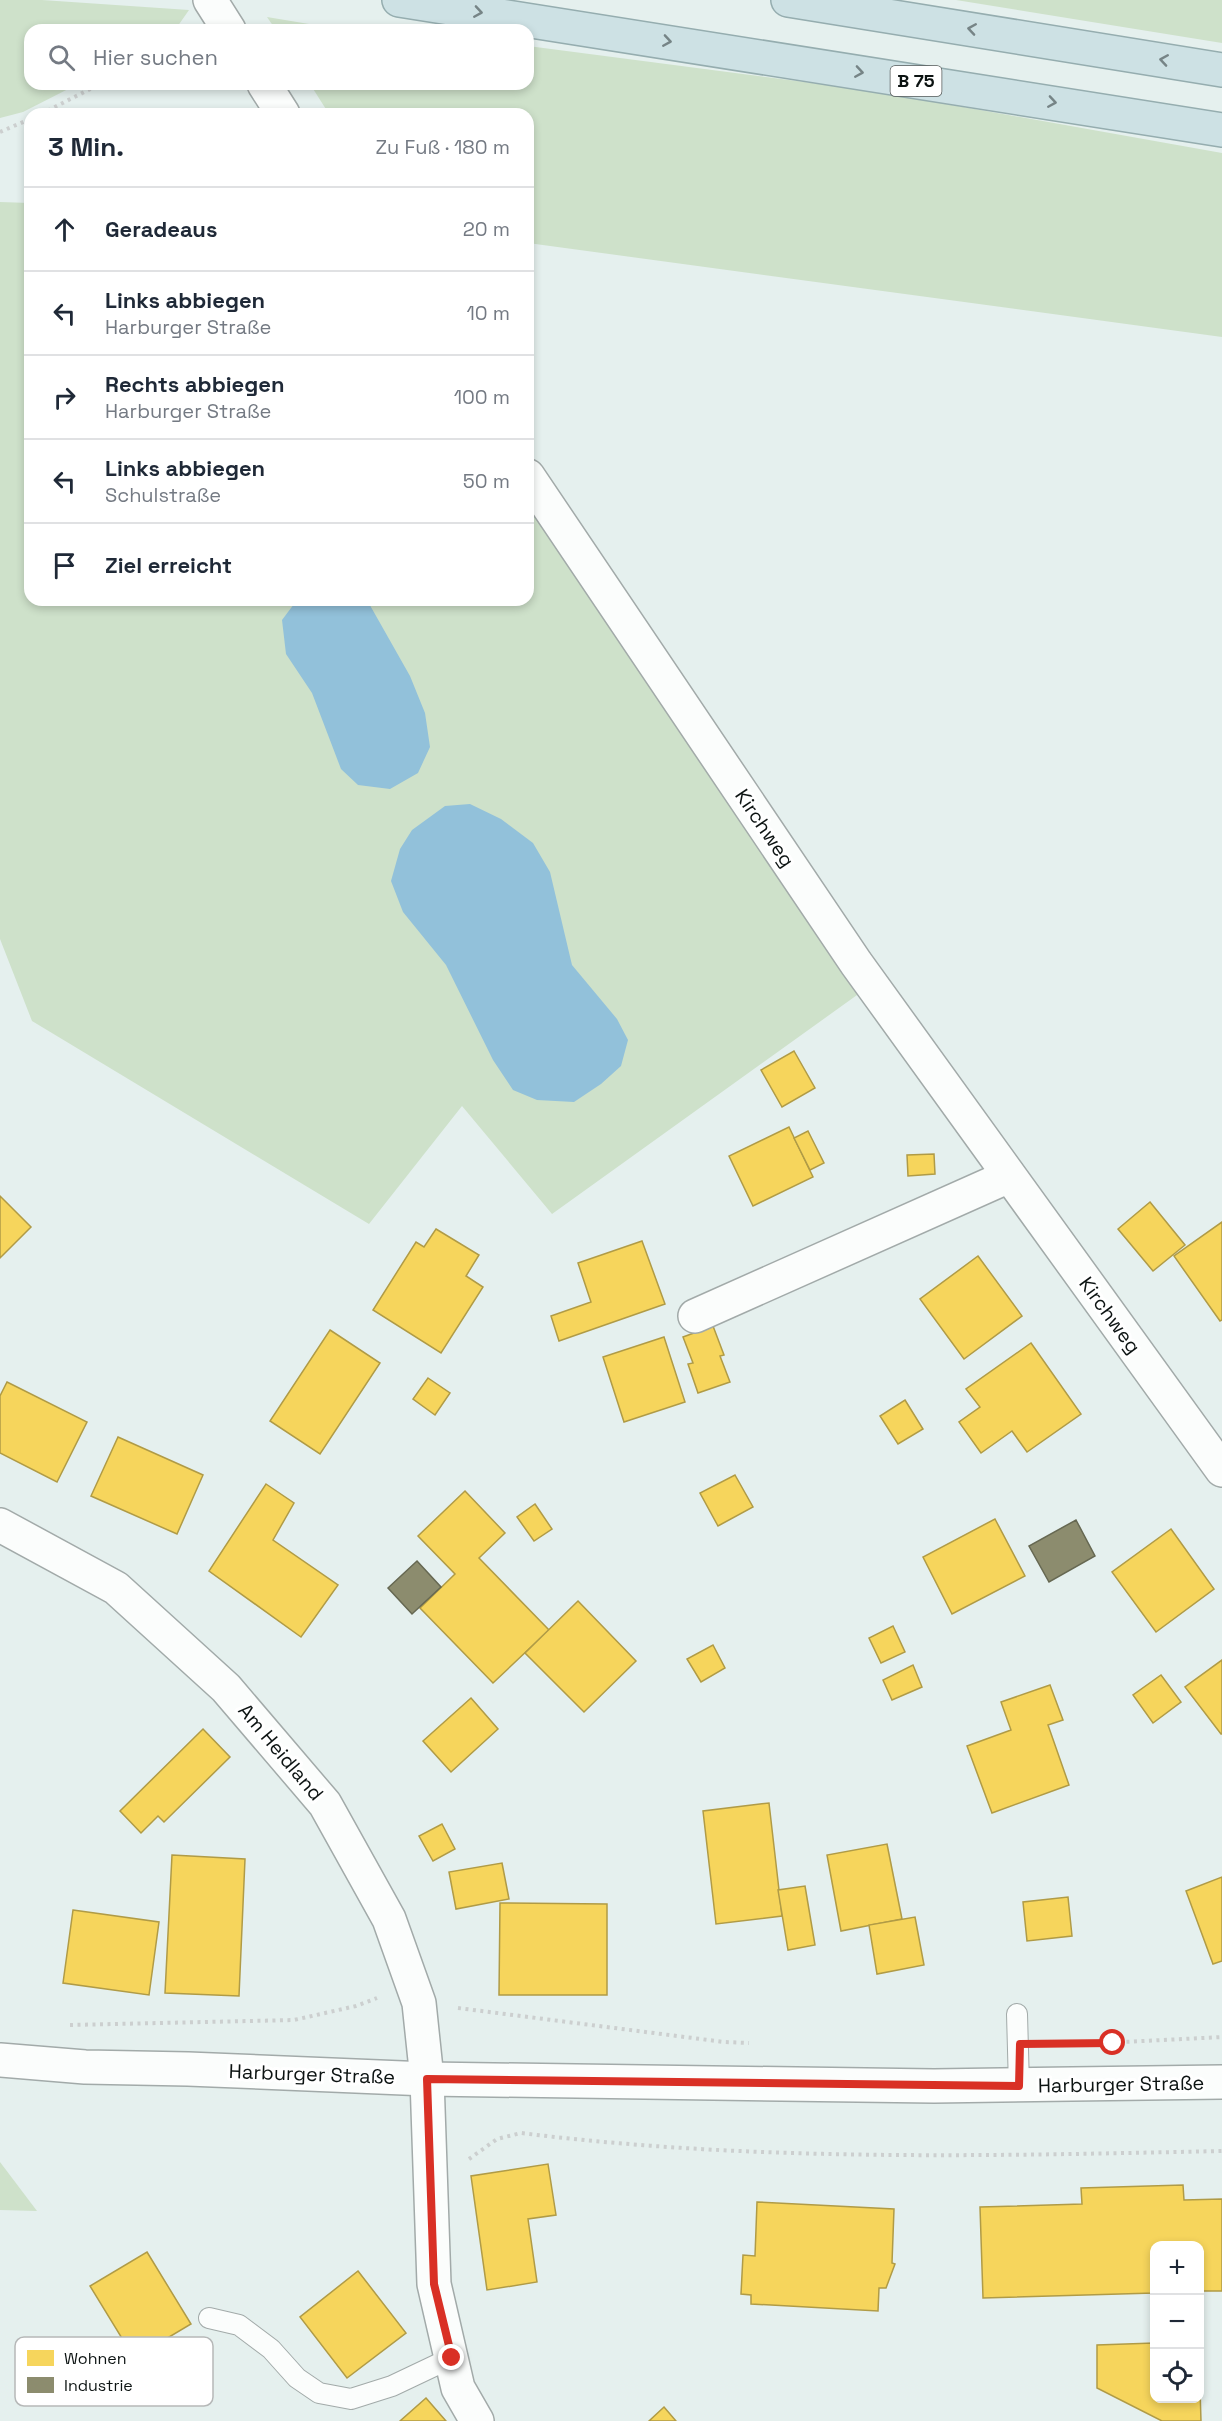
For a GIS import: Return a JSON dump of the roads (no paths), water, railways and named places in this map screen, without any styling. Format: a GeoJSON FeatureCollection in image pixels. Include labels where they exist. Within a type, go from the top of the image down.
{"type":"FeatureCollection","features":[{"type":"Feature","properties":{"kind":"highway","name":"B 75"},"geometry":{"type":"LineString","coordinates":[[399,0],[1222,130]]}},
{"type":"Feature","properties":{"kind":"highway"},"geometry":{"type":"LineString","coordinates":[[788,0],[1222,70]]}},
{"type":"Feature","properties":{"kind":"street"},"geometry":{"type":"LineString","coordinates":[[210,0],[225,24]]}},
{"type":"Feature","properties":{"kind":"street"},"geometry":{"type":"LineString","coordinates":[[268,90],[279,108]]}},
{"type":"Feature","properties":{"kind":"street","name":"Kirchweg"},"geometry":{"type":"LineString","coordinates":[[534,485],[856,963],[1009,1176],[1218,1456]]}},
{"type":"Feature","properties":{"kind":"street"},"geometry":{"type":"LineString","coordinates":[[695,1316],[1009,1176]]}},
{"type":"Feature","properties":{"kind":"street","name":"Am Heidland"},"geometry":{"type":"LineString","coordinates":[[0,1525],[116,1588],[226,1688],[325,1804],[390,1919],[419,2003],[427,2079],[434,2284],[458,2388],[477,2421]]}},
{"type":"Feature","properties":{"kind":"street","name":"Harburger Straße"},"geometry":{"type":"LineString","coordinates":[[0,2060],[85,2067],[427,2079],[1019,2086],[1222,2082]]}},
{"type":"Feature","properties":{"kind":"lane","name":"Harburger Straße"},"geometry":{"type":"LineString","coordinates":[[1017,2014],[1019,2086]]}},
{"type":"Feature","properties":{"kind":"lane"},"geometry":{"type":"LineString","coordinates":[[209,2318],[239,2325],[271,2349],[297,2378],[319,2393],[351,2399],[392,2386],[452,2358]]}},
{"type":"Feature","properties":{"kind":"water"},"geometry":{"type":"Polygon","coordinates":[[[292,606],[370,606],[410,676],[425,713],[430,747],[418,773],[390,789],[358,785],[341,769],[312,693],[286,654],[282,620],[292,606]]]}},
{"type":"Feature","properties":{"kind":"water"},"geometry":{"type":"Polygon","coordinates":[[[470,804],[501,819],[533,843],[550,872],[572,965],[617,1019],[628,1040],[621,1066],[601,1084],[574,1102],[537,1100],[513,1090],[493,1060],[446,965],[403,912],[391,881],[400,849],[412,830],[445,806],[470,804]]]}}]}
